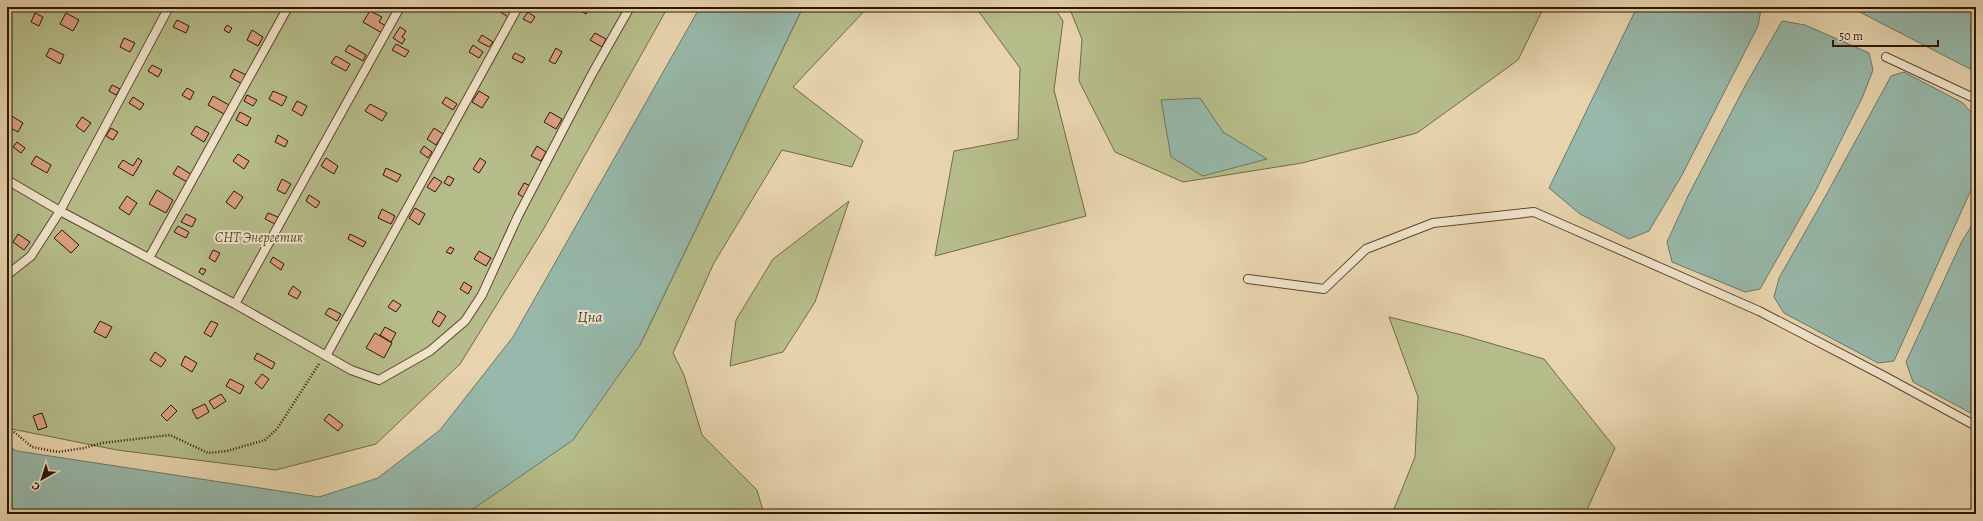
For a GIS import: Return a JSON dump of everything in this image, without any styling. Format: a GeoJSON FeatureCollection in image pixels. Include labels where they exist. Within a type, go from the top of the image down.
{"type":"FeatureCollection","features":[{"type":"Feature","properties":{"kind":"lane"},"geometry":{"type":"LineString","coordinates":[[7,275],[31,256],[60,211],[170,7]]}},
{"type":"Feature","properties":{"kind":"lane"},"geometry":{"type":"LineString","coordinates":[[148,258],[288,7]]}},
{"type":"Feature","properties":{"kind":"lane"},"geometry":{"type":"LineString","coordinates":[[235,304],[400,7]]}},
{"type":"Feature","properties":{"kind":"lane"},"geometry":{"type":"LineString","coordinates":[[326,356],[518,7]]}},
{"type":"Feature","properties":{"kind":"lane"},"geometry":{"type":"LineString","coordinates":[[7,180],[60,211],[235,304],[351,370],[380,380],[430,351],[465,321],[482,294],[518,216],[592,74],[630,7]]}},
{"type":"Feature","properties":{"kind":"lane"},"geometry":{"type":"LineString","coordinates":[[1886,57],[1976,100]]}},
{"type":"Feature","properties":{"kind":"lane"},"geometry":{"type":"LineString","coordinates":[[1248,279],[1324,289],[1366,249],[1433,223],[1534,212],[1759,311],[1976,426]]}},
{"type":"Feature","properties":{"kind":"path"},"geometry":{"type":"LineString","coordinates":[[7,426],[32,447],[58,452],[84,448],[102,443],[170,435],[208,453],[227,451],[265,440],[277,429],[317,366],[326,356]]}},
{"type":"Feature","properties":{"kind":"green space","name":"СНТ Энергетик"},"geometry":{"type":"Polygon","coordinates":[[[7,7],[668,7],[543,230],[460,364],[376,444],[276,470],[117,450],[7,428],[7,7]]]}},
{"type":"Feature","properties":{"kind":"green space"},"geometry":{"type":"Polygon","coordinates":[[[803,7],[868,7],[793,87],[863,141],[852,167],[782,150],[714,263],[673,353],[684,375],[702,435],[757,490],[764,514],[466,514],[488,498],[640,345],[803,7]]]}},
{"type":"Feature","properties":{"kind":"green space"},"geometry":{"type":"Polygon","coordinates":[[[981,7],[1054,7],[1063,21],[1054,90],[1086,216],[935,256],[954,151],[1018,139],[1020,68],[979,12],[981,7]]]}},
{"type":"Feature","properties":{"kind":"green space"},"geometry":{"type":"Polygon","coordinates":[[[1069,7],[1544,7],[1518,60],[1417,133],[1302,163],[1183,182],[1115,152],[1079,81],[1082,39],[1069,7]]]}},
{"type":"Feature","properties":{"kind":"green space"},"geometry":{"type":"Polygon","coordinates":[[[849,201],[815,302],[783,352],[730,366],[736,320],[773,259],[849,201]]]}},
{"type":"Feature","properties":{"kind":"green space"},"geometry":{"type":"Polygon","coordinates":[[[1389,317],[1462,335],[1544,359],[1615,448],[1585,514],[1522,514],[1495,509],[1392,514],[1415,457],[1418,397],[1389,317]]]}},
{"type":"Feature","properties":{"kind":"water","name":"Цна"},"geometry":{"type":"Polygon","coordinates":[[[700,7],[803,7],[640,345],[573,440],[466,514],[7,514],[7,446],[17,451],[319,497],[378,478],[440,430],[513,337],[700,7]]]}},
{"type":"Feature","properties":{"kind":"water"},"geometry":{"type":"Polygon","coordinates":[[[1637,7],[1757,7],[1761,9],[1758,26],[1682,175],[1649,231],[1629,239],[1580,214],[1549,188],[1637,7]]]}},
{"type":"Feature","properties":{"kind":"water"},"geometry":{"type":"Polygon","coordinates":[[[1850,7],[1976,7],[1976,72],[1850,7]]]}},
{"type":"Feature","properties":{"kind":"water"},"geometry":{"type":"Polygon","coordinates":[[[1782,21],[1805,25],[1869,53],[1873,70],[1863,96],[1815,192],[1760,289],[1745,292],[1672,262],[1667,242],[1688,196],[1745,86],[1782,21]]]}},
{"type":"Feature","properties":{"kind":"water"},"geometry":{"type":"Polygon","coordinates":[[[1904,72],[1963,103],[1976,118],[1976,179],[1894,361],[1878,363],[1784,313],[1774,297],[1779,278],[1891,76],[1904,72]]]}},
{"type":"Feature","properties":{"kind":"water"},"geometry":{"type":"Polygon","coordinates":[[[1200,98],[1223,132],[1267,159],[1203,176],[1171,157],[1161,100],[1200,98]]]}},
{"type":"Feature","properties":{"kind":"water"},"geometry":{"type":"Polygon","coordinates":[[[1976,219],[1976,416],[1913,382],[1906,362],[1962,241],[1976,219]]]}},
{"type":"Feature","properties":{"kind":"building"},"geometry":{"type":"Polygon","coordinates":[[[186,7],[196,7],[193,11],[186,7]]]}},
{"type":"Feature","properties":{"kind":"building"},"geometry":{"type":"Polygon","coordinates":[[[415,7],[425,7],[422,11],[415,7]]]}},
{"type":"Feature","properties":{"kind":"building"},"geometry":{"type":"Polygon","coordinates":[[[493,7],[507,7],[512,10],[508,17],[493,7]]]}},
{"type":"Feature","properties":{"kind":"building"},"geometry":{"type":"Polygon","coordinates":[[[579,7],[591,7],[586,14],[577,9],[579,7]]]}},
{"type":"Feature","properties":{"kind":"building"},"geometry":{"type":"Polygon","coordinates":[[[370,11],[382,17],[379,22],[386,26],[382,33],[363,22],[370,11]]]}},
{"type":"Feature","properties":{"kind":"building"},"geometry":{"type":"Polygon","coordinates":[[[528,12],[535,17],[531,23],[523,19],[528,12]]]}},
{"type":"Feature","properties":{"kind":"building"},"geometry":{"type":"Polygon","coordinates":[[[35,13],[43,17],[39,26],[31,22],[35,13]]]}},
{"type":"Feature","properties":{"kind":"building"},"geometry":{"type":"Polygon","coordinates":[[[66,13],[79,20],[73,31],[60,24],[66,13]]]}},
{"type":"Feature","properties":{"kind":"building"},"geometry":{"type":"Polygon","coordinates":[[[177,20],[189,26],[186,33],[173,27],[177,20]]]}},
{"type":"Feature","properties":{"kind":"building"},"geometry":{"type":"Polygon","coordinates":[[[227,25],[232,28],[229,33],[224,30],[227,25]]]}},
{"type":"Feature","properties":{"kind":"building"},"geometry":{"type":"Polygon","coordinates":[[[400,27],[406,31],[402,37],[405,39],[402,44],[393,38],[400,27]]]}},
{"type":"Feature","properties":{"kind":"building"},"geometry":{"type":"Polygon","coordinates":[[[252,30],[263,37],[258,46],[247,40],[252,30]]]}},
{"type":"Feature","properties":{"kind":"building"},"geometry":{"type":"Polygon","coordinates":[[[595,33],[606,39],[602,47],[590,40],[595,33]]]}},
{"type":"Feature","properties":{"kind":"building"},"geometry":{"type":"Polygon","coordinates":[[[482,35],[493,42],[489,47],[478,41],[482,35]]]}},
{"type":"Feature","properties":{"kind":"building"},"geometry":{"type":"Polygon","coordinates":[[[124,38],[135,43],[130,52],[120,47],[124,38]]]}},
{"type":"Feature","properties":{"kind":"building"},"geometry":{"type":"Polygon","coordinates":[[[396,44],[409,51],[405,57],[392,50],[396,44]]]}},
{"type":"Feature","properties":{"kind":"building"},"geometry":{"type":"Polygon","coordinates":[[[349,45],[366,55],[363,61],[345,51],[349,45]]]}},
{"type":"Feature","properties":{"kind":"building"},"geometry":{"type":"Polygon","coordinates":[[[473,45],[483,52],[479,58],[469,52],[473,45]]]}},
{"type":"Feature","properties":{"kind":"building"},"geometry":{"type":"Polygon","coordinates":[[[50,48],[64,55],[60,64],[46,56],[50,48]]]}},
{"type":"Feature","properties":{"kind":"building"},"geometry":{"type":"Polygon","coordinates":[[[556,48],[562,52],[555,64],[549,61],[556,48]]]}},
{"type":"Feature","properties":{"kind":"building"},"geometry":{"type":"Polygon","coordinates":[[[515,53],[525,58],[522,63],[512,58],[515,53]]]}},
{"type":"Feature","properties":{"kind":"building"},"geometry":{"type":"Polygon","coordinates":[[[336,56],[350,64],[346,71],[331,63],[336,56]]]}},
{"type":"Feature","properties":{"kind":"building"},"geometry":{"type":"Polygon","coordinates":[[[152,65],[162,70],[158,77],[148,71],[152,65]]]}},
{"type":"Feature","properties":{"kind":"building"},"geometry":{"type":"Polygon","coordinates":[[[234,69],[246,75],[242,84],[230,77],[234,69]]]}},
{"type":"Feature","properties":{"kind":"building"},"geometry":{"type":"Polygon","coordinates":[[[112,85],[120,89],[116,95],[109,91],[112,85]]]}},
{"type":"Feature","properties":{"kind":"building"},"geometry":{"type":"Polygon","coordinates":[[[187,88],[194,92],[190,100],[182,95],[187,88]]]}},
{"type":"Feature","properties":{"kind":"building"},"geometry":{"type":"Polygon","coordinates":[[[273,91],[287,97],[282,106],[269,99],[273,91]]]}},
{"type":"Feature","properties":{"kind":"building"},"geometry":{"type":"Polygon","coordinates":[[[479,91],[489,97],[482,108],[472,102],[479,91]]]}},
{"type":"Feature","properties":{"kind":"building"},"geometry":{"type":"Polygon","coordinates":[[[247,95],[257,100],[253,106],[244,101],[247,95]]]}},
{"type":"Feature","properties":{"kind":"building"},"geometry":{"type":"Polygon","coordinates":[[[213,96],[229,105],[224,114],[208,105],[213,96]]]}},
{"type":"Feature","properties":{"kind":"building"},"geometry":{"type":"Polygon","coordinates":[[[133,97],[144,104],[140,110],[129,103],[133,97]]]}},
{"type":"Feature","properties":{"kind":"building"},"geometry":{"type":"Polygon","coordinates":[[[446,97],[457,104],[453,110],[442,103],[446,97]]]}},
{"type":"Feature","properties":{"kind":"building"},"geometry":{"type":"Polygon","coordinates":[[[297,101],[307,106],[302,116],[292,110],[297,101]]]}},
{"type":"Feature","properties":{"kind":"building"},"geometry":{"type":"Polygon","coordinates":[[[370,104],[387,113],[382,121],[365,111],[370,104]]]}},
{"type":"Feature","properties":{"kind":"building"},"geometry":{"type":"Polygon","coordinates":[[[240,112],[251,118],[247,126],[236,120],[240,112]]]}},
{"type":"Feature","properties":{"kind":"building"},"geometry":{"type":"Polygon","coordinates":[[[550,112],[562,119],[556,129],[544,122],[550,112]]]}},
{"type":"Feature","properties":{"kind":"building"},"geometry":{"type":"Polygon","coordinates":[[[10,115],[23,123],[18,132],[7,126],[7,119],[10,115]]]}},
{"type":"Feature","properties":{"kind":"building"},"geometry":{"type":"Polygon","coordinates":[[[82,117],[91,123],[84,132],[76,126],[82,117]]]}},
{"type":"Feature","properties":{"kind":"building"},"geometry":{"type":"Polygon","coordinates":[[[196,126],[209,133],[204,142],[191,134],[196,126]]]}},
{"type":"Feature","properties":{"kind":"building"},"geometry":{"type":"Polygon","coordinates":[[[111,128],[118,132],[113,140],[106,136],[111,128]]]}},
{"type":"Feature","properties":{"kind":"building"},"geometry":{"type":"Polygon","coordinates":[[[434,128],[443,134],[436,145],[427,139],[434,128]]]}},
{"type":"Feature","properties":{"kind":"building"},"geometry":{"type":"Polygon","coordinates":[[[278,135],[288,141],[285,147],[275,142],[278,135]]]}},
{"type":"Feature","properties":{"kind":"building"},"geometry":{"type":"Polygon","coordinates":[[[17,142],[25,148],[21,153],[13,147],[17,142]]]}},
{"type":"Feature","properties":{"kind":"building"},"geometry":{"type":"Polygon","coordinates":[[[424,146],[432,152],[428,158],[420,152],[424,146]]]}},
{"type":"Feature","properties":{"kind":"building"},"geometry":{"type":"Polygon","coordinates":[[[537,146],[546,152],[541,161],[531,156],[537,146]]]}},
{"type":"Feature","properties":{"kind":"building"},"geometry":{"type":"Polygon","coordinates":[[[238,154],[249,161],[244,169],[233,161],[238,154]]]}},
{"type":"Feature","properties":{"kind":"building"},"geometry":{"type":"Polygon","coordinates":[[[36,156],[51,165],[47,173],[31,164],[36,156]]]}},
{"type":"Feature","properties":{"kind":"building"},"geometry":{"type":"Polygon","coordinates":[[[138,158],[142,161],[133,176],[118,167],[123,160],[133,166],[138,158]]]}},
{"type":"Feature","properties":{"kind":"building"},"geometry":{"type":"Polygon","coordinates":[[[326,158],[338,166],[334,174],[321,166],[326,158]]]}},
{"type":"Feature","properties":{"kind":"building"},"geometry":{"type":"Polygon","coordinates":[[[480,158],[486,162],[479,173],[473,169],[480,158]]]}},
{"type":"Feature","properties":{"kind":"building"},"geometry":{"type":"Polygon","coordinates":[[[178,166],[192,175],[187,182],[173,174],[178,166]]]}},
{"type":"Feature","properties":{"kind":"building"},"geometry":{"type":"Polygon","coordinates":[[[386,168],[401,175],[397,182],[383,175],[386,168]]]}},
{"type":"Feature","properties":{"kind":"building"},"geometry":{"type":"Polygon","coordinates":[[[448,176],[454,179],[450,186],[444,183],[448,176]]]}},
{"type":"Feature","properties":{"kind":"building"},"geometry":{"type":"Polygon","coordinates":[[[434,177],[442,182],[435,192],[427,187],[434,177]]]}},
{"type":"Feature","properties":{"kind":"building"},"geometry":{"type":"Polygon","coordinates":[[[282,179],[291,184],[285,194],[277,190],[282,179]]]}},
{"type":"Feature","properties":{"kind":"building"},"geometry":{"type":"Polygon","coordinates":[[[524,183],[531,186],[525,198],[518,194],[524,183]]]}},
{"type":"Feature","properties":{"kind":"building"},"geometry":{"type":"Polygon","coordinates":[[[157,190],[173,200],[166,213],[149,204],[157,190]]]}},
{"type":"Feature","properties":{"kind":"building"},"geometry":{"type":"Polygon","coordinates":[[[234,191],[243,197],[235,209],[226,202],[234,191]]]}},
{"type":"Feature","properties":{"kind":"building"},"geometry":{"type":"Polygon","coordinates":[[[7,194],[11,196],[7,202],[7,194]]]}},
{"type":"Feature","properties":{"kind":"building"},"geometry":{"type":"Polygon","coordinates":[[[309,195],[320,202],[316,208],[306,201],[309,195]]]}},
{"type":"Feature","properties":{"kind":"building"},"geometry":{"type":"Polygon","coordinates":[[[127,196],[137,203],[129,215],[119,208],[127,196]]]}},
{"type":"Feature","properties":{"kind":"building"},"geometry":{"type":"Polygon","coordinates":[[[415,208],[425,214],[419,225],[409,218],[415,208]]]}},
{"type":"Feature","properties":{"kind":"building"},"geometry":{"type":"Polygon","coordinates":[[[382,209],[395,216],[391,224],[378,218],[382,209]]]}},
{"type":"Feature","properties":{"kind":"building"},"geometry":{"type":"Polygon","coordinates":[[[268,213],[278,217],[275,224],[265,219],[268,213]]]}},
{"type":"Feature","properties":{"kind":"building"},"geometry":{"type":"Polygon","coordinates":[[[186,214],[196,219],[192,227],[181,222],[186,214]]]}},
{"type":"Feature","properties":{"kind":"building"},"geometry":{"type":"Polygon","coordinates":[[[178,226],[189,232],[186,238],[174,232],[178,226]]]}},
{"type":"Feature","properties":{"kind":"building"},"geometry":{"type":"Polygon","coordinates":[[[62,230],[79,245],[71,253],[54,238],[62,230]]]}},
{"type":"Feature","properties":{"kind":"building"},"geometry":{"type":"Polygon","coordinates":[[[18,234],[30,242],[24,250],[13,242],[18,234]]]}},
{"type":"Feature","properties":{"kind":"building"},"geometry":{"type":"Polygon","coordinates":[[[350,234],[366,242],[363,247],[348,239],[350,234]]]}},
{"type":"Feature","properties":{"kind":"building"},"geometry":{"type":"Polygon","coordinates":[[[450,247],[454,249],[451,254],[446,252],[450,247]]]}},
{"type":"Feature","properties":{"kind":"building"},"geometry":{"type":"Polygon","coordinates":[[[213,250],[220,253],[215,262],[209,258],[213,250]]]}},
{"type":"Feature","properties":{"kind":"building"},"geometry":{"type":"Polygon","coordinates":[[[479,251],[491,258],[486,266],[474,259],[479,251]]]}},
{"type":"Feature","properties":{"kind":"building"},"geometry":{"type":"Polygon","coordinates":[[[273,257],[284,264],[281,270],[270,262],[273,257]]]}},
{"type":"Feature","properties":{"kind":"building"},"geometry":{"type":"Polygon","coordinates":[[[201,268],[206,270],[203,275],[199,272],[201,268]]]}},
{"type":"Feature","properties":{"kind":"building"},"geometry":{"type":"Polygon","coordinates":[[[464,282],[472,287],[468,294],[460,289],[464,282]]]}},
{"type":"Feature","properties":{"kind":"building"},"geometry":{"type":"Polygon","coordinates":[[[293,286],[301,292],[297,299],[288,294],[293,286]]]}},
{"type":"Feature","properties":{"kind":"building"},"geometry":{"type":"Polygon","coordinates":[[[393,300],[401,305],[396,312],[388,307],[393,300]]]}},
{"type":"Feature","properties":{"kind":"building"},"geometry":{"type":"Polygon","coordinates":[[[329,308],[341,314],[337,321],[325,314],[329,308]]]}},
{"type":"Feature","properties":{"kind":"building"},"geometry":{"type":"Polygon","coordinates":[[[438,311],[446,316],[439,327],[432,322],[438,311]]]}},
{"type":"Feature","properties":{"kind":"building"},"geometry":{"type":"Polygon","coordinates":[[[100,321],[112,327],[106,338],[94,332],[100,321]]]}},
{"type":"Feature","properties":{"kind":"building"},"geometry":{"type":"Polygon","coordinates":[[[211,321],[218,324],[211,337],[204,333],[211,321]]]}},
{"type":"Feature","properties":{"kind":"building"},"geometry":{"type":"Polygon","coordinates":[[[385,327],[396,333],[391,342],[380,335],[385,327]]]}},
{"type":"Feature","properties":{"kind":"building"},"geometry":{"type":"Polygon","coordinates":[[[375,333],[392,343],[384,358],[366,348],[375,333]]]}},
{"type":"Feature","properties":{"kind":"building"},"geometry":{"type":"Polygon","coordinates":[[[155,352],[166,360],[161,367],[150,360],[155,352]]]}},
{"type":"Feature","properties":{"kind":"building"},"geometry":{"type":"Polygon","coordinates":[[[257,353],[275,363],[272,369],[254,359],[257,353]]]}},
{"type":"Feature","properties":{"kind":"building"},"geometry":{"type":"Polygon","coordinates":[[[185,356],[197,363],[192,372],[181,365],[185,356]]]}},
{"type":"Feature","properties":{"kind":"building"},"geometry":{"type":"Polygon","coordinates":[[[262,374],[269,379],[262,389],[255,383],[262,374]]]}},
{"type":"Feature","properties":{"kind":"building"},"geometry":{"type":"Polygon","coordinates":[[[230,379],[244,386],[240,394],[226,386],[230,379]]]}},
{"type":"Feature","properties":{"kind":"building"},"geometry":{"type":"Polygon","coordinates":[[[221,394],[226,401],[214,409],[209,401],[221,394]]]}},
{"type":"Feature","properties":{"kind":"building"},"geometry":{"type":"Polygon","coordinates":[[[205,404],[209,412],[197,419],[192,410],[205,404]]]}},
{"type":"Feature","properties":{"kind":"building"},"geometry":{"type":"Polygon","coordinates":[[[171,405],[177,411],[167,421],[161,415],[171,405]]]}},
{"type":"Feature","properties":{"kind":"building"},"geometry":{"type":"Polygon","coordinates":[[[42,413],[47,427],[38,430],[33,416],[42,413]]]}},
{"type":"Feature","properties":{"kind":"building"},"geometry":{"type":"Polygon","coordinates":[[[329,414],[343,425],[338,431],[324,420],[329,414]]]}}]}
